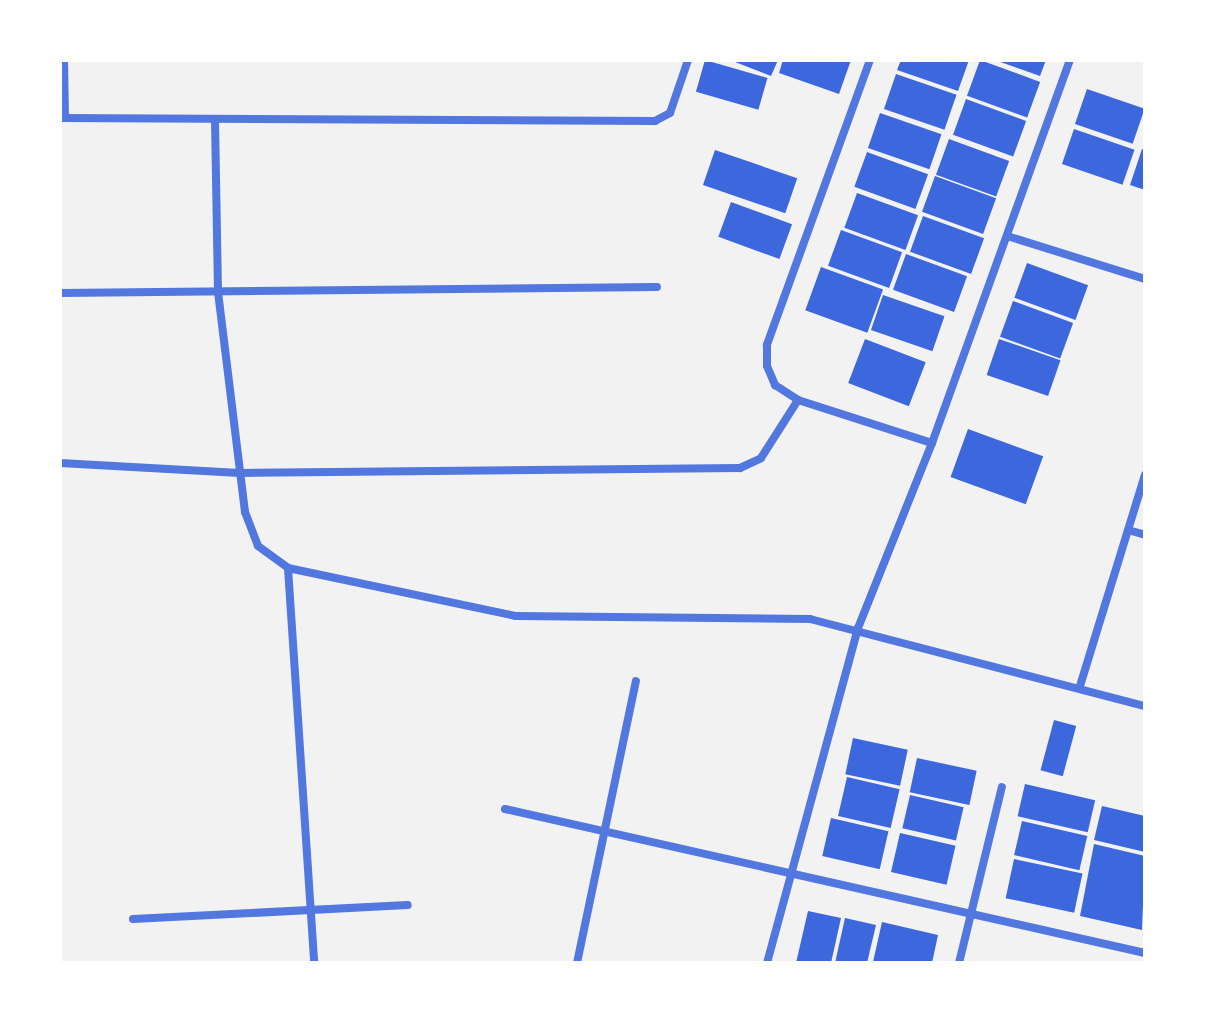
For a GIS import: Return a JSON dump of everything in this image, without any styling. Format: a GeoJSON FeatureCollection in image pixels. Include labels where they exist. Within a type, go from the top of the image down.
{"type":"FeatureCollection","features":[{"type":"Feature","properties":{"kind":"street"},"geometry":{"type":"LineString","coordinates":[[64,60],[63,118],[655,121],[670,113],[688,60]]}},
{"type":"Feature","properties":{"kind":"street"},"geometry":{"type":"LineString","coordinates":[[870,60],[767,345],[767,366],[775,385],[798,400],[932,443]]}},
{"type":"Feature","properties":{"kind":"street"},"geometry":{"type":"LineString","coordinates":[[767,963],[788,870],[858,628],[932,443],[1070,60]]}},
{"type":"Feature","properties":{"kind":"street"},"geometry":{"type":"LineString","coordinates":[[215,120],[218,292],[245,512],[258,546],[288,568],[516,616],[810,619],[858,628],[1145,706]]}},
{"type":"Feature","properties":{"kind":"street"},"geometry":{"type":"LineString","coordinates":[[1007,236],[1145,279]]}},
{"type":"Feature","properties":{"kind":"street"},"geometry":{"type":"LineString","coordinates":[[60,293],[657,287]]}},
{"type":"Feature","properties":{"kind":"street"},"geometry":{"type":"LineString","coordinates":[[60,463],[240,473],[740,468],[761,458],[798,400]]}},
{"type":"Feature","properties":{"kind":"street"},"geometry":{"type":"LineString","coordinates":[[1080,686],[1145,475]]}},
{"type":"Feature","properties":{"kind":"street"},"geometry":{"type":"LineString","coordinates":[[1128,530],[1145,535]]}},
{"type":"Feature","properties":{"kind":"street"},"geometry":{"type":"LineString","coordinates":[[288,568],[314,963]]}},
{"type":"Feature","properties":{"kind":"street"},"geometry":{"type":"LineString","coordinates":[[577,963],[608,832],[636,681]]}},
{"type":"Feature","properties":{"kind":"street"},"geometry":{"type":"LineString","coordinates":[[959,963],[1002,787]]}},
{"type":"Feature","properties":{"kind":"street"},"geometry":{"type":"LineString","coordinates":[[505,809],[971,911],[1145,953]]}},
{"type":"Feature","properties":{"kind":"street"},"geometry":{"type":"LineString","coordinates":[[133,919],[408,905]]}},
{"type":"Feature","properties":{"kind":"building"},"geometry":{"type":"Polygon","coordinates":[[[705,60],[767,78],[758,110],[696,92],[705,60]]]}},
{"type":"Feature","properties":{"kind":"building"},"geometry":{"type":"Polygon","coordinates":[[[730,60],[778,60],[771,76],[730,60]]]}},
{"type":"Feature","properties":{"kind":"building"},"geometry":{"type":"Polygon","coordinates":[[[783,60],[851,60],[839,94],[779,73],[783,60]]]}},
{"type":"Feature","properties":{"kind":"building"},"geometry":{"type":"Polygon","coordinates":[[[901,60],[969,60],[958,91],[897,70],[901,60]]]}},
{"type":"Feature","properties":{"kind":"building"},"geometry":{"type":"Polygon","coordinates":[[[980,60],[1040,82],[1027,118],[967,96],[980,60]]]}},
{"type":"Feature","properties":{"kind":"building"},"geometry":{"type":"Polygon","coordinates":[[[995,60],[1046,60],[1040,76],[995,60]]]}},
{"type":"Feature","properties":{"kind":"building"},"geometry":{"type":"Polygon","coordinates":[[[896,74],[957,95],[944,130],[884,109],[896,74]]]}},
{"type":"Feature","properties":{"kind":"building"},"geometry":{"type":"Polygon","coordinates":[[[1087,89],[1145,109],[1133,144],[1075,124],[1087,89]]]}},
{"type":"Feature","properties":{"kind":"building"},"geometry":{"type":"Polygon","coordinates":[[[966,99],[1026,121],[1013,157],[953,135],[966,99]]]}},
{"type":"Feature","properties":{"kind":"building"},"geometry":{"type":"Polygon","coordinates":[[[880,113],[941,134],[929,169],[868,148],[880,113]]]}},
{"type":"Feature","properties":{"kind":"building"},"geometry":{"type":"Polygon","coordinates":[[[1074,129],[1135,150],[1122,185],[1062,164],[1074,129]]]}},
{"type":"Feature","properties":{"kind":"building"},"geometry":{"type":"Polygon","coordinates":[[[949,139],[1009,161],[996,197],[936,175],[949,139]]]}},
{"type":"Feature","properties":{"kind":"building"},"geometry":{"type":"Polygon","coordinates":[[[1142,149],[1145,150],[1145,190],[1130,185],[1142,149]]]}},
{"type":"Feature","properties":{"kind":"building"},"geometry":{"type":"Polygon","coordinates":[[[715,150],[797,178],[785,213],[703,185],[715,150]]]}},
{"type":"Feature","properties":{"kind":"building"},"geometry":{"type":"Polygon","coordinates":[[[867,152],[928,174],[915,209],[854,187],[867,152]]]}},
{"type":"Feature","properties":{"kind":"building"},"geometry":{"type":"Polygon","coordinates":[[[935,176],[996,198],[983,234],[922,212],[935,176]]]}},
{"type":"Feature","properties":{"kind":"building"},"geometry":{"type":"Polygon","coordinates":[[[857,193],[918,215],[905,250],[844,228],[857,193]]]}},
{"type":"Feature","properties":{"kind":"building"},"geometry":{"type":"Polygon","coordinates":[[[731,202],[792,224],[779,259],[718,237],[731,202]]]}},
{"type":"Feature","properties":{"kind":"building"},"geometry":{"type":"Polygon","coordinates":[[[923,216],[984,238],[971,274],[910,252],[923,216]]]}},
{"type":"Feature","properties":{"kind":"building"},"geometry":{"type":"Polygon","coordinates":[[[841,230],[902,252],[889,288],[828,266],[841,230]]]}},
{"type":"Feature","properties":{"kind":"building"},"geometry":{"type":"Polygon","coordinates":[[[906,254],[967,276],[954,312],[893,290],[906,254]]]}},
{"type":"Feature","properties":{"kind":"building"},"geometry":{"type":"Polygon","coordinates":[[[1027,263],[1088,285],[1075,320],[1014,298],[1027,263]]]}},
{"type":"Feature","properties":{"kind":"building"},"geometry":{"type":"Polygon","coordinates":[[[821,267],[883,290],[867,333],[805,310],[821,267]]]}},
{"type":"Feature","properties":{"kind":"building"},"geometry":{"type":"Polygon","coordinates":[[[883,295],[944,316],[932,351],[871,330],[883,295]]]}},
{"type":"Feature","properties":{"kind":"building"},"geometry":{"type":"Polygon","coordinates":[[[1013,301],[1073,323],[1060,359],[1000,337],[1013,301]]]}},
{"type":"Feature","properties":{"kind":"building"},"geometry":{"type":"Polygon","coordinates":[[[865,339],[926,362],[909,406],[848,383],[865,339]]]}},
{"type":"Feature","properties":{"kind":"building"},"geometry":{"type":"Polygon","coordinates":[[[999,339],[1060,360],[1048,396],[987,375],[999,339]]]}},
{"type":"Feature","properties":{"kind":"building"},"geometry":{"type":"Polygon","coordinates":[[[968,429],[1043,456],[1026,504],[951,477],[968,429]]]}},
{"type":"Feature","properties":{"kind":"building"},"geometry":{"type":"Polygon","coordinates":[[[1054,720],[1076,726],[1063,776],[1041,770],[1054,720]]]}},
{"type":"Feature","properties":{"kind":"building"},"geometry":{"type":"Polygon","coordinates":[[[853,738],[908,750],[900,786],[845,774],[853,738]]]}},
{"type":"Feature","properties":{"kind":"building"},"geometry":{"type":"Polygon","coordinates":[[[917,758],[977,771],[969,805],[910,792],[917,758]]]}},
{"type":"Feature","properties":{"kind":"building"},"geometry":{"type":"Polygon","coordinates":[[[847,777],[900,789],[891,828],[838,816],[847,777]]]}},
{"type":"Feature","properties":{"kind":"building"},"geometry":{"type":"Polygon","coordinates":[[[1025,784],[1095,800],[1088,832],[1018,816],[1025,784]]]}},
{"type":"Feature","properties":{"kind":"building"},"geometry":{"type":"Polygon","coordinates":[[[910,795],[964,807],[956,841],[902,828],[910,795]]]}},
{"type":"Feature","properties":{"kind":"building"},"geometry":{"type":"Polygon","coordinates":[[[1102,806],[1145,816],[1145,852],[1094,840],[1102,806]]]}},
{"type":"Feature","properties":{"kind":"building"},"geometry":{"type":"Polygon","coordinates":[[[831,818],[888,831],[880,869],[822,856],[831,818]]]}},
{"type":"Feature","properties":{"kind":"building"},"geometry":{"type":"Polygon","coordinates":[[[1022,821],[1087,836],[1079,870],[1014,855],[1022,821]]]}},
{"type":"Feature","properties":{"kind":"building"},"geometry":{"type":"Polygon","coordinates":[[[900,833],[956,846],[947,885],[891,872],[900,833]]]}},
{"type":"Feature","properties":{"kind":"building"},"geometry":{"type":"Polygon","coordinates":[[[1094,844],[1145,856],[1142,930],[1080,916],[1094,844]]]}},
{"type":"Feature","properties":{"kind":"building"},"geometry":{"type":"Polygon","coordinates":[[[1014,859],[1082,874],[1074,913],[1006,898],[1014,859]]]}},
{"type":"Feature","properties":{"kind":"building"},"geometry":{"type":"Polygon","coordinates":[[[808,911],[841,918],[831,963],[796,963],[808,911]]]}},
{"type":"Feature","properties":{"kind":"building"},"geometry":{"type":"Polygon","coordinates":[[[845,918],[876,925],[867,963],[835,963],[845,918]]]}},
{"type":"Feature","properties":{"kind":"building"},"geometry":{"type":"Polygon","coordinates":[[[882,922],[938,935],[932,963],[873,962],[882,922]]]}}]}
